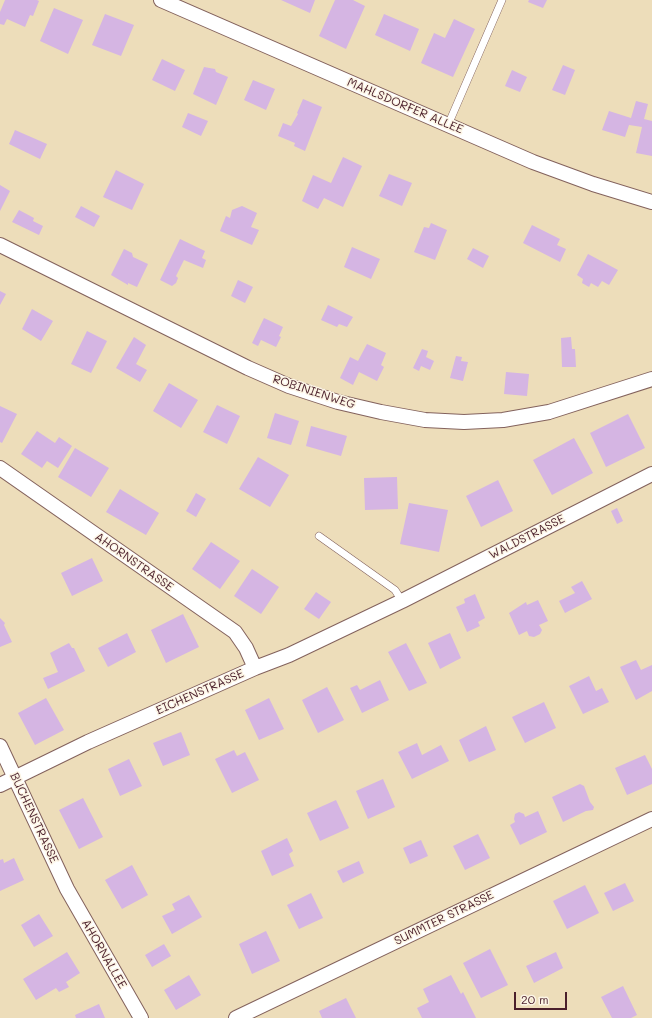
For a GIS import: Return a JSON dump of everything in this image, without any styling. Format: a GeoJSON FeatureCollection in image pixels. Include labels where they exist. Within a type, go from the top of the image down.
{"type":"FeatureCollection","features":[{"type":"Feature","properties":{"kind":"street","name":"MAHLSDORFER ALLEE"},"geometry":{"type":"LineString","coordinates":[[161,0],[561,173],[652,202]]}},
{"type":"Feature","properties":{"kind":"street","name":"ROBINIENWEG"},"geometry":{"type":"LineString","coordinates":[[0,245],[227,358],[289,386],[338,402],[381,412],[425,420],[464,422],[503,420],[549,412],[652,379]]}},
{"type":"Feature","properties":{"kind":"street","name":"AHORNSTRASSE"},"geometry":{"type":"LineString","coordinates":[[0,468],[235,632],[246,648],[255,668]]}},
{"type":"Feature","properties":{"kind":"street","name":"WALDSTRASSE"},"geometry":{"type":"LineString","coordinates":[[402,601],[652,474]]}},
{"type":"Feature","properties":{"kind":"street","name":"EICHENSTRASSE"},"geometry":{"type":"LineString","coordinates":[[0,786],[88,742],[255,668],[289,655],[402,601]]}},
{"type":"Feature","properties":{"kind":"street","name":"BUCHENSTRASSE"},"geometry":{"type":"LineString","coordinates":[[0,746],[67,890]]}},
{"type":"Feature","properties":{"kind":"street","name":"SUMMTER STRASSE"},"geometry":{"type":"LineString","coordinates":[[236,1018],[652,819]]}},
{"type":"Feature","properties":{"kind":"street","name":"AHORNALLEE"},"geometry":{"type":"LineString","coordinates":[[67,890],[141,1018]]}},
{"type":"Feature","properties":{"kind":"lane"},"geometry":{"type":"LineString","coordinates":[[448,125],[502,0]]}},
{"type":"Feature","properties":{"kind":"lane"},"geometry":{"type":"LineString","coordinates":[[319,536],[395,590],[402,601]]}},
{"type":"Feature","properties":{"kind":"building"},"geometry":{"type":"Polygon","coordinates":[[[5,0],[39,1],[33,16],[30,15],[25,27],[7,19],[4,25],[0,24],[0,12],[5,0]]]}},
{"type":"Feature","properties":{"kind":"building"},"geometry":{"type":"Polygon","coordinates":[[[281,0],[315,0],[310,13],[281,0]]]}},
{"type":"Feature","properties":{"kind":"building"},"geometry":{"type":"Polygon","coordinates":[[[335,0],[353,0],[365,6],[346,49],[319,36],[335,0]]]}},
{"type":"Feature","properties":{"kind":"building"},"geometry":{"type":"Polygon","coordinates":[[[529,0],[547,0],[543,8],[528,2],[529,0]]]}},
{"type":"Feature","properties":{"kind":"building"},"geometry":{"type":"Polygon","coordinates":[[[54,8],[83,20],[68,54],[40,41],[54,8]]]}},
{"type":"Feature","properties":{"kind":"building"},"geometry":{"type":"Polygon","coordinates":[[[105,14],[134,25],[121,56],[92,45],[105,14]]]}},
{"type":"Feature","properties":{"kind":"building"},"geometry":{"type":"Polygon","coordinates":[[[384,14],[419,29],[410,51],[375,35],[384,14]]]}},
{"type":"Feature","properties":{"kind":"building"},"geometry":{"type":"Polygon","coordinates":[[[454,19],[475,29],[453,77],[421,63],[434,33],[445,38],[454,19]]]}},
{"type":"Feature","properties":{"kind":"building"},"geometry":{"type":"Polygon","coordinates":[[[162,59],[185,70],[175,91],[152,80],[162,59]]]}},
{"type":"Feature","properties":{"kind":"building"},"geometry":{"type":"Polygon","coordinates":[[[563,65],[575,70],[565,95],[552,90],[563,65]]]}},
{"type":"Feature","properties":{"kind":"building"},"geometry":{"type":"Polygon","coordinates":[[[204,67],[215,69],[216,72],[228,77],[216,105],[193,94],[204,67]]]}},
{"type":"Feature","properties":{"kind":"building"},"geometry":{"type":"Polygon","coordinates":[[[512,70],[527,77],[520,92],[505,86],[512,70]]]}},
{"type":"Feature","properties":{"kind":"building"},"geometry":{"type":"Polygon","coordinates":[[[253,80],[275,89],[266,110],[244,100],[253,80]]]}},
{"type":"Feature","properties":{"kind":"building"},"geometry":{"type":"Polygon","coordinates":[[[303,99],[322,107],[305,151],[294,146],[295,143],[278,136],[283,123],[291,126],[298,114],[297,113],[303,99]]]}},
{"type":"Feature","properties":{"kind":"building"},"geometry":{"type":"Polygon","coordinates":[[[636,101],[648,104],[644,119],[652,121],[652,156],[636,153],[642,127],[629,125],[625,137],[602,130],[609,111],[631,118],[636,101]]]}},
{"type":"Feature","properties":{"kind":"building"},"geometry":{"type":"Polygon","coordinates":[[[188,113],[208,121],[201,136],[182,127],[188,113]]]}},
{"type":"Feature","properties":{"kind":"building"},"geometry":{"type":"Polygon","coordinates":[[[15,130],[47,144],[40,159],[9,144],[15,130]]]}},
{"type":"Feature","properties":{"kind":"building"},"geometry":{"type":"Polygon","coordinates":[[[343,157],[362,166],[343,207],[324,198],[318,209],[302,201],[313,175],[331,183],[343,157]]]}},
{"type":"Feature","properties":{"kind":"building"},"geometry":{"type":"Polygon","coordinates":[[[116,170],[144,184],[132,210],[103,197],[116,170]]]}},
{"type":"Feature","properties":{"kind":"building"},"geometry":{"type":"Polygon","coordinates":[[[389,174],[412,183],[402,206],[379,196],[389,174]]]}},
{"type":"Feature","properties":{"kind":"building"},"geometry":{"type":"Polygon","coordinates":[[[0,185],[10,191],[0,211],[0,185]]]}},
{"type":"Feature","properties":{"kind":"building"},"geometry":{"type":"Polygon","coordinates":[[[81,206],[100,216],[94,227],[75,217],[81,206]]]}},
{"type":"Feature","properties":{"kind":"building"},"geometry":{"type":"Polygon","coordinates":[[[242,206],[257,213],[251,227],[259,230],[252,245],[220,231],[226,216],[230,218],[232,210],[242,206]]]}},
{"type":"Feature","properties":{"kind":"building"},"geometry":{"type":"Polygon","coordinates":[[[19,210],[34,218],[33,221],[43,226],[39,235],[12,222],[19,210]]]}},
{"type":"Feature","properties":{"kind":"building"},"geometry":{"type":"Polygon","coordinates":[[[431,223],[447,230],[435,260],[414,252],[424,227],[429,228],[431,223]]]}},
{"type":"Feature","properties":{"kind":"building"},"geometry":{"type":"Polygon","coordinates":[[[532,225],[560,239],[557,245],[566,249],[560,262],[523,243],[532,225]]]}},
{"type":"Feature","properties":{"kind":"building"},"geometry":{"type":"Polygon","coordinates":[[[180,239],[205,251],[202,258],[206,260],[203,268],[184,260],[176,276],[178,278],[176,283],[172,286],[160,280],[180,239]]]}},
{"type":"Feature","properties":{"kind":"building"},"geometry":{"type":"Polygon","coordinates":[[[352,247],[380,259],[371,279],[344,267],[352,247]]]}},
{"type":"Feature","properties":{"kind":"building"},"geometry":{"type":"Polygon","coordinates":[[[473,248],[489,256],[483,268],[467,259],[473,248]]]}},
{"type":"Feature","properties":{"kind":"building"},"geometry":{"type":"Polygon","coordinates":[[[124,249],[132,253],[133,257],[148,264],[137,287],[128,283],[128,285],[111,275],[124,249]]]}},
{"type":"Feature","properties":{"kind":"building"},"geometry":{"type":"Polygon","coordinates":[[[588,254],[618,270],[609,285],[602,281],[598,287],[591,283],[589,287],[582,283],[583,279],[577,275],[588,254]]]}},
{"type":"Feature","properties":{"kind":"building"},"geometry":{"type":"Polygon","coordinates":[[[238,280],[253,287],[245,303],[231,296],[238,280]]]}},
{"type":"Feature","properties":{"kind":"building"},"geometry":{"type":"Polygon","coordinates":[[[0,291],[6,294],[0,305],[0,291]]]}},
{"type":"Feature","properties":{"kind":"building"},"geometry":{"type":"Polygon","coordinates":[[[328,305],[353,317],[347,327],[339,324],[337,327],[321,320],[328,305]]]}},
{"type":"Feature","properties":{"kind":"building"},"geometry":{"type":"Polygon","coordinates":[[[32,309],[53,321],[41,341],[22,329],[32,309]]]}},
{"type":"Feature","properties":{"kind":"building"},"geometry":{"type":"Polygon","coordinates":[[[264,318],[283,327],[279,336],[281,337],[276,347],[261,340],[258,346],[252,343],[264,318]]]}},
{"type":"Feature","properties":{"kind":"building"},"geometry":{"type":"Polygon","coordinates":[[[87,331],[107,341],[91,373],[71,364],[87,331]]]}},
{"type":"Feature","properties":{"kind":"building"},"geometry":{"type":"Polygon","coordinates":[[[134,337],[146,345],[136,364],[147,370],[140,382],[116,368],[134,337]]]}},
{"type":"Feature","properties":{"kind":"building"},"geometry":{"type":"Polygon","coordinates":[[[571,337],[572,349],[575,349],[576,367],[562,367],[561,338],[571,337]]]}},
{"type":"Feature","properties":{"kind":"building"},"geometry":{"type":"Polygon","coordinates":[[[367,344],[386,353],[381,365],[384,367],[377,381],[359,372],[353,385],[340,378],[350,357],[358,361],[367,344]]]}},
{"type":"Feature","properties":{"kind":"building"},"geometry":{"type":"Polygon","coordinates":[[[422,349],[428,351],[426,357],[434,361],[430,370],[421,366],[419,371],[413,368],[422,349]]]}},
{"type":"Feature","properties":{"kind":"building"},"geometry":{"type":"Polygon","coordinates":[[[456,356],[462,357],[461,361],[468,362],[463,381],[450,378],[456,356]]]}},
{"type":"Feature","properties":{"kind":"building"},"geometry":{"type":"Polygon","coordinates":[[[506,372],[529,374],[527,396],[504,394],[506,372]]]}},
{"type":"Feature","properties":{"kind":"building"},"geometry":{"type":"Polygon","coordinates":[[[169,383],[198,400],[181,428],[153,411],[169,383]]]}},
{"type":"Feature","properties":{"kind":"building"},"geometry":{"type":"Polygon","coordinates":[[[217,405],[240,416],[227,444],[203,432],[217,405]]]}},
{"type":"Feature","properties":{"kind":"building"},"geometry":{"type":"Polygon","coordinates":[[[0,406],[17,414],[2,443],[0,442],[0,406]]]}},
{"type":"Feature","properties":{"kind":"building"},"geometry":{"type":"Polygon","coordinates":[[[275,413],[299,421],[291,445],[267,438],[275,413]]]}},
{"type":"Feature","properties":{"kind":"building"},"geometry":{"type":"Polygon","coordinates":[[[628,414],[645,448],[606,467],[590,433],[628,414]]]}},
{"type":"Feature","properties":{"kind":"building"},"geometry":{"type":"Polygon","coordinates":[[[311,426],[347,436],[341,456],[306,446],[311,426]]]}},
{"type":"Feature","properties":{"kind":"building"},"geometry":{"type":"Polygon","coordinates":[[[37,431],[55,443],[59,437],[72,446],[58,468],[47,461],[42,468],[21,454],[37,431]]]}},
{"type":"Feature","properties":{"kind":"building"},"geometry":{"type":"Polygon","coordinates":[[[574,438],[593,473],[552,495],[533,460],[574,438]]]}},
{"type":"Feature","properties":{"kind":"building"},"geometry":{"type":"Polygon","coordinates":[[[75,448],[109,468],[91,497],[58,477],[75,448]]]}},
{"type":"Feature","properties":{"kind":"building"},"geometry":{"type":"Polygon","coordinates":[[[258,457],[289,475],[270,507],[239,489],[258,457]]]}},
{"type":"Feature","properties":{"kind":"building"},"geometry":{"type":"Polygon","coordinates":[[[397,477],[398,509],[365,510],[364,478],[397,477]]]}},
{"type":"Feature","properties":{"kind":"building"},"geometry":{"type":"Polygon","coordinates":[[[498,480],[513,511],[481,527],[466,496],[498,480]]]}},
{"type":"Feature","properties":{"kind":"building"},"geometry":{"type":"Polygon","coordinates":[[[120,489],[159,513],[146,535],[106,512],[120,489]]]}},
{"type":"Feature","properties":{"kind":"building"},"geometry":{"type":"Polygon","coordinates":[[[196,493],[206,499],[196,517],[186,511],[196,493]]]}},
{"type":"Feature","properties":{"kind":"building"},"geometry":{"type":"Polygon","coordinates":[[[409,503],[448,510],[439,552],[400,544],[409,503]]]}},
{"type":"Feature","properties":{"kind":"building"},"geometry":{"type":"Polygon","coordinates":[[[617,508],[623,521],[617,524],[611,511],[617,508]]]}},
{"type":"Feature","properties":{"kind":"building"},"geometry":{"type":"Polygon","coordinates":[[[211,542],[240,561],[220,589],[192,569],[211,542]]]}},
{"type":"Feature","properties":{"kind":"building"},"geometry":{"type":"Polygon","coordinates":[[[92,558],[103,581],[72,596],[61,573],[92,558]]]}},
{"type":"Feature","properties":{"kind":"building"},"geometry":{"type":"Polygon","coordinates":[[[252,569],[279,587],[261,614],[234,596],[252,569]]]}},
{"type":"Feature","properties":{"kind":"building"},"geometry":{"type":"Polygon","coordinates":[[[582,581],[592,599],[565,613],[559,601],[575,593],[571,587],[582,581]]]}},
{"type":"Feature","properties":{"kind":"building"},"geometry":{"type":"Polygon","coordinates":[[[316,592],[331,602],[319,619],[304,609],[316,592]]]}},
{"type":"Feature","properties":{"kind":"building"},"geometry":{"type":"Polygon","coordinates":[[[475,594],[485,618],[478,622],[480,626],[467,632],[456,607],[465,603],[464,599],[475,594]]]}},
{"type":"Feature","properties":{"kind":"building"},"geometry":{"type":"Polygon","coordinates":[[[538,600],[548,621],[539,625],[542,630],[540,634],[534,637],[529,636],[527,631],[519,635],[509,613],[526,602],[527,605],[538,600]]]}},
{"type":"Feature","properties":{"kind":"building"},"geometry":{"type":"Polygon","coordinates":[[[183,614],[199,647],[166,663],[151,630],[183,614]]]}},
{"type":"Feature","properties":{"kind":"building"},"geometry":{"type":"Polygon","coordinates":[[[0,618],[5,623],[4,625],[12,642],[0,647],[0,618]]]}},
{"type":"Feature","properties":{"kind":"building"},"geometry":{"type":"Polygon","coordinates":[[[127,633],[136,652],[108,667],[98,648],[127,633]]]}},
{"type":"Feature","properties":{"kind":"building"},"geometry":{"type":"Polygon","coordinates":[[[450,633],[461,658],[440,669],[428,643],[450,633]]]}},
{"type":"Feature","properties":{"kind":"building"},"geometry":{"type":"Polygon","coordinates":[[[69,643],[72,648],[74,648],[85,671],[48,689],[43,678],[58,672],[50,653],[69,643]]]}},
{"type":"Feature","properties":{"kind":"building"},"geometry":{"type":"Polygon","coordinates":[[[406,643],[427,683],[409,691],[388,652],[406,643]]]}},
{"type":"Feature","properties":{"kind":"building"},"geometry":{"type":"Polygon","coordinates":[[[636,660],[641,670],[652,665],[652,691],[636,700],[620,667],[636,660]]]}},
{"type":"Feature","properties":{"kind":"building"},"geometry":{"type":"Polygon","coordinates":[[[589,676],[596,691],[602,688],[609,702],[583,714],[569,686],[589,676]]]}},
{"type":"Feature","properties":{"kind":"building"},"geometry":{"type":"Polygon","coordinates":[[[380,680],[389,700],[362,713],[350,688],[357,685],[360,690],[380,680]]]}},
{"type":"Feature","properties":{"kind":"building"},"geometry":{"type":"Polygon","coordinates":[[[327,687],[344,720],[318,733],[302,700],[327,687]]]}},
{"type":"Feature","properties":{"kind":"building"},"geometry":{"type":"Polygon","coordinates":[[[46,698],[64,730],[35,745],[18,713],[46,698]]]}},
{"type":"Feature","properties":{"kind":"building"},"geometry":{"type":"Polygon","coordinates":[[[269,698],[284,729],[259,740],[245,710],[269,698]]]}},
{"type":"Feature","properties":{"kind":"building"},"geometry":{"type":"Polygon","coordinates":[[[544,702],[556,728],[525,743],[512,717],[544,702]]]}},
{"type":"Feature","properties":{"kind":"building"},"geometry":{"type":"Polygon","coordinates":[[[486,726],[496,750],[469,762],[459,740],[486,726]]]}},
{"type":"Feature","properties":{"kind":"building"},"geometry":{"type":"Polygon","coordinates":[[[181,732],[190,755],[163,766],[153,743],[181,732]]]}},
{"type":"Feature","properties":{"kind":"building"},"geometry":{"type":"Polygon","coordinates":[[[417,743],[422,755],[441,745],[449,761],[412,779],[398,752],[417,743]]]}},
{"type":"Feature","properties":{"kind":"building"},"geometry":{"type":"Polygon","coordinates":[[[234,750],[237,756],[245,752],[259,780],[232,793],[215,759],[234,750]]]}},
{"type":"Feature","properties":{"kind":"building"},"geometry":{"type":"Polygon","coordinates":[[[645,755],[652,769],[652,784],[627,795],[615,768],[645,755]]]}},
{"type":"Feature","properties":{"kind":"building"},"geometry":{"type":"Polygon","coordinates":[[[129,759],[142,786],[120,796],[108,769],[129,759]]]}},
{"type":"Feature","properties":{"kind":"building"},"geometry":{"type":"Polygon","coordinates":[[[383,779],[395,807],[368,819],[356,791],[383,779]]]}},
{"type":"Feature","properties":{"kind":"building"},"geometry":{"type":"Polygon","coordinates":[[[580,784],[584,786],[590,802],[594,807],[593,810],[586,811],[563,822],[552,797],[580,784]]]}},
{"type":"Feature","properties":{"kind":"building"},"geometry":{"type":"Polygon","coordinates":[[[83,798],[103,837],[79,849],[59,810],[83,798]]]}},
{"type":"Feature","properties":{"kind":"building"},"geometry":{"type":"Polygon","coordinates":[[[336,800],[349,828],[320,841],[307,813],[336,800]]]}},
{"type":"Feature","properties":{"kind":"building"},"geometry":{"type":"Polygon","coordinates":[[[538,811],[547,832],[520,845],[510,825],[515,822],[515,814],[519,812],[524,814],[525,817],[538,811]]]}},
{"type":"Feature","properties":{"kind":"building"},"geometry":{"type":"Polygon","coordinates":[[[478,834],[490,858],[465,870],[453,846],[478,834]]]}},
{"type":"Feature","properties":{"kind":"building"},"geometry":{"type":"Polygon","coordinates":[[[287,838],[293,851],[289,854],[294,866],[272,876],[261,851],[287,838]]]}},
{"type":"Feature","properties":{"kind":"building"},"geometry":{"type":"Polygon","coordinates":[[[421,840],[428,856],[410,864],[403,848],[421,840]]]}},
{"type":"Feature","properties":{"kind":"building"},"geometry":{"type":"Polygon","coordinates":[[[14,858],[24,880],[0,891],[0,860],[3,859],[4,863],[14,858]]]}},
{"type":"Feature","properties":{"kind":"building"},"geometry":{"type":"Polygon","coordinates":[[[359,861],[364,873],[343,883],[337,871],[359,861]]]}},
{"type":"Feature","properties":{"kind":"building"},"geometry":{"type":"Polygon","coordinates":[[[132,865],[148,895],[122,909],[105,880],[132,865]]]}},
{"type":"Feature","properties":{"kind":"building"},"geometry":{"type":"Polygon","coordinates":[[[625,883],[634,901],[613,911],[604,893],[625,883]]]}},
{"type":"Feature","properties":{"kind":"building"},"geometry":{"type":"Polygon","coordinates":[[[585,885],[599,913],[567,929],[553,901],[585,885]]]}},
{"type":"Feature","properties":{"kind":"building"},"geometry":{"type":"Polygon","coordinates":[[[311,893],[323,918],[299,929],[287,905],[311,893]]]}},
{"type":"Feature","properties":{"kind":"building"},"geometry":{"type":"Polygon","coordinates":[[[189,895],[202,917],[172,934],[162,916],[175,910],[172,904],[189,895]]]}},
{"type":"Feature","properties":{"kind":"building"},"geometry":{"type":"Polygon","coordinates":[[[39,914],[53,936],[34,947],[21,925],[39,914]]]}},
{"type":"Feature","properties":{"kind":"building"},"geometry":{"type":"Polygon","coordinates":[[[266,931],[280,961],[252,974],[239,944],[266,931]]]}},
{"type":"Feature","properties":{"kind":"building"},"geometry":{"type":"Polygon","coordinates":[[[164,944],[171,956],[152,967],[145,955],[164,944]]]}},
{"type":"Feature","properties":{"kind":"building"},"geometry":{"type":"Polygon","coordinates":[[[490,949],[508,985],[481,998],[463,963],[490,949]]]}},
{"type":"Feature","properties":{"kind":"building"},"geometry":{"type":"Polygon","coordinates":[[[67,952],[80,973],[66,982],[69,987],[59,992],[56,988],[36,1000],[23,979],[67,952]]]}},
{"type":"Feature","properties":{"kind":"building"},"geometry":{"type":"Polygon","coordinates":[[[556,952],[563,968],[534,983],[526,966],[556,952]]]}},
{"type":"Feature","properties":{"kind":"building"},"geometry":{"type":"Polygon","coordinates":[[[189,975],[201,995],[176,1010],[164,990],[189,975]]]}},
{"type":"Feature","properties":{"kind":"building"},"geometry":{"type":"Polygon","coordinates":[[[451,975],[461,994],[463,992],[476,1018],[422,1018],[417,1008],[429,1002],[423,989],[451,975]]]}},
{"type":"Feature","properties":{"kind":"building"},"geometry":{"type":"Polygon","coordinates":[[[623,986],[637,1015],[631,1018],[612,1018],[601,997],[623,986]]]}},
{"type":"Feature","properties":{"kind":"building"},"geometry":{"type":"Polygon","coordinates":[[[346,998],[356,1018],[322,1018],[319,1011],[346,998]]]}},
{"type":"Feature","properties":{"kind":"building"},"geometry":{"type":"Polygon","coordinates":[[[99,1004],[105,1018],[76,1018],[75,1015],[99,1004]]]}}]}
